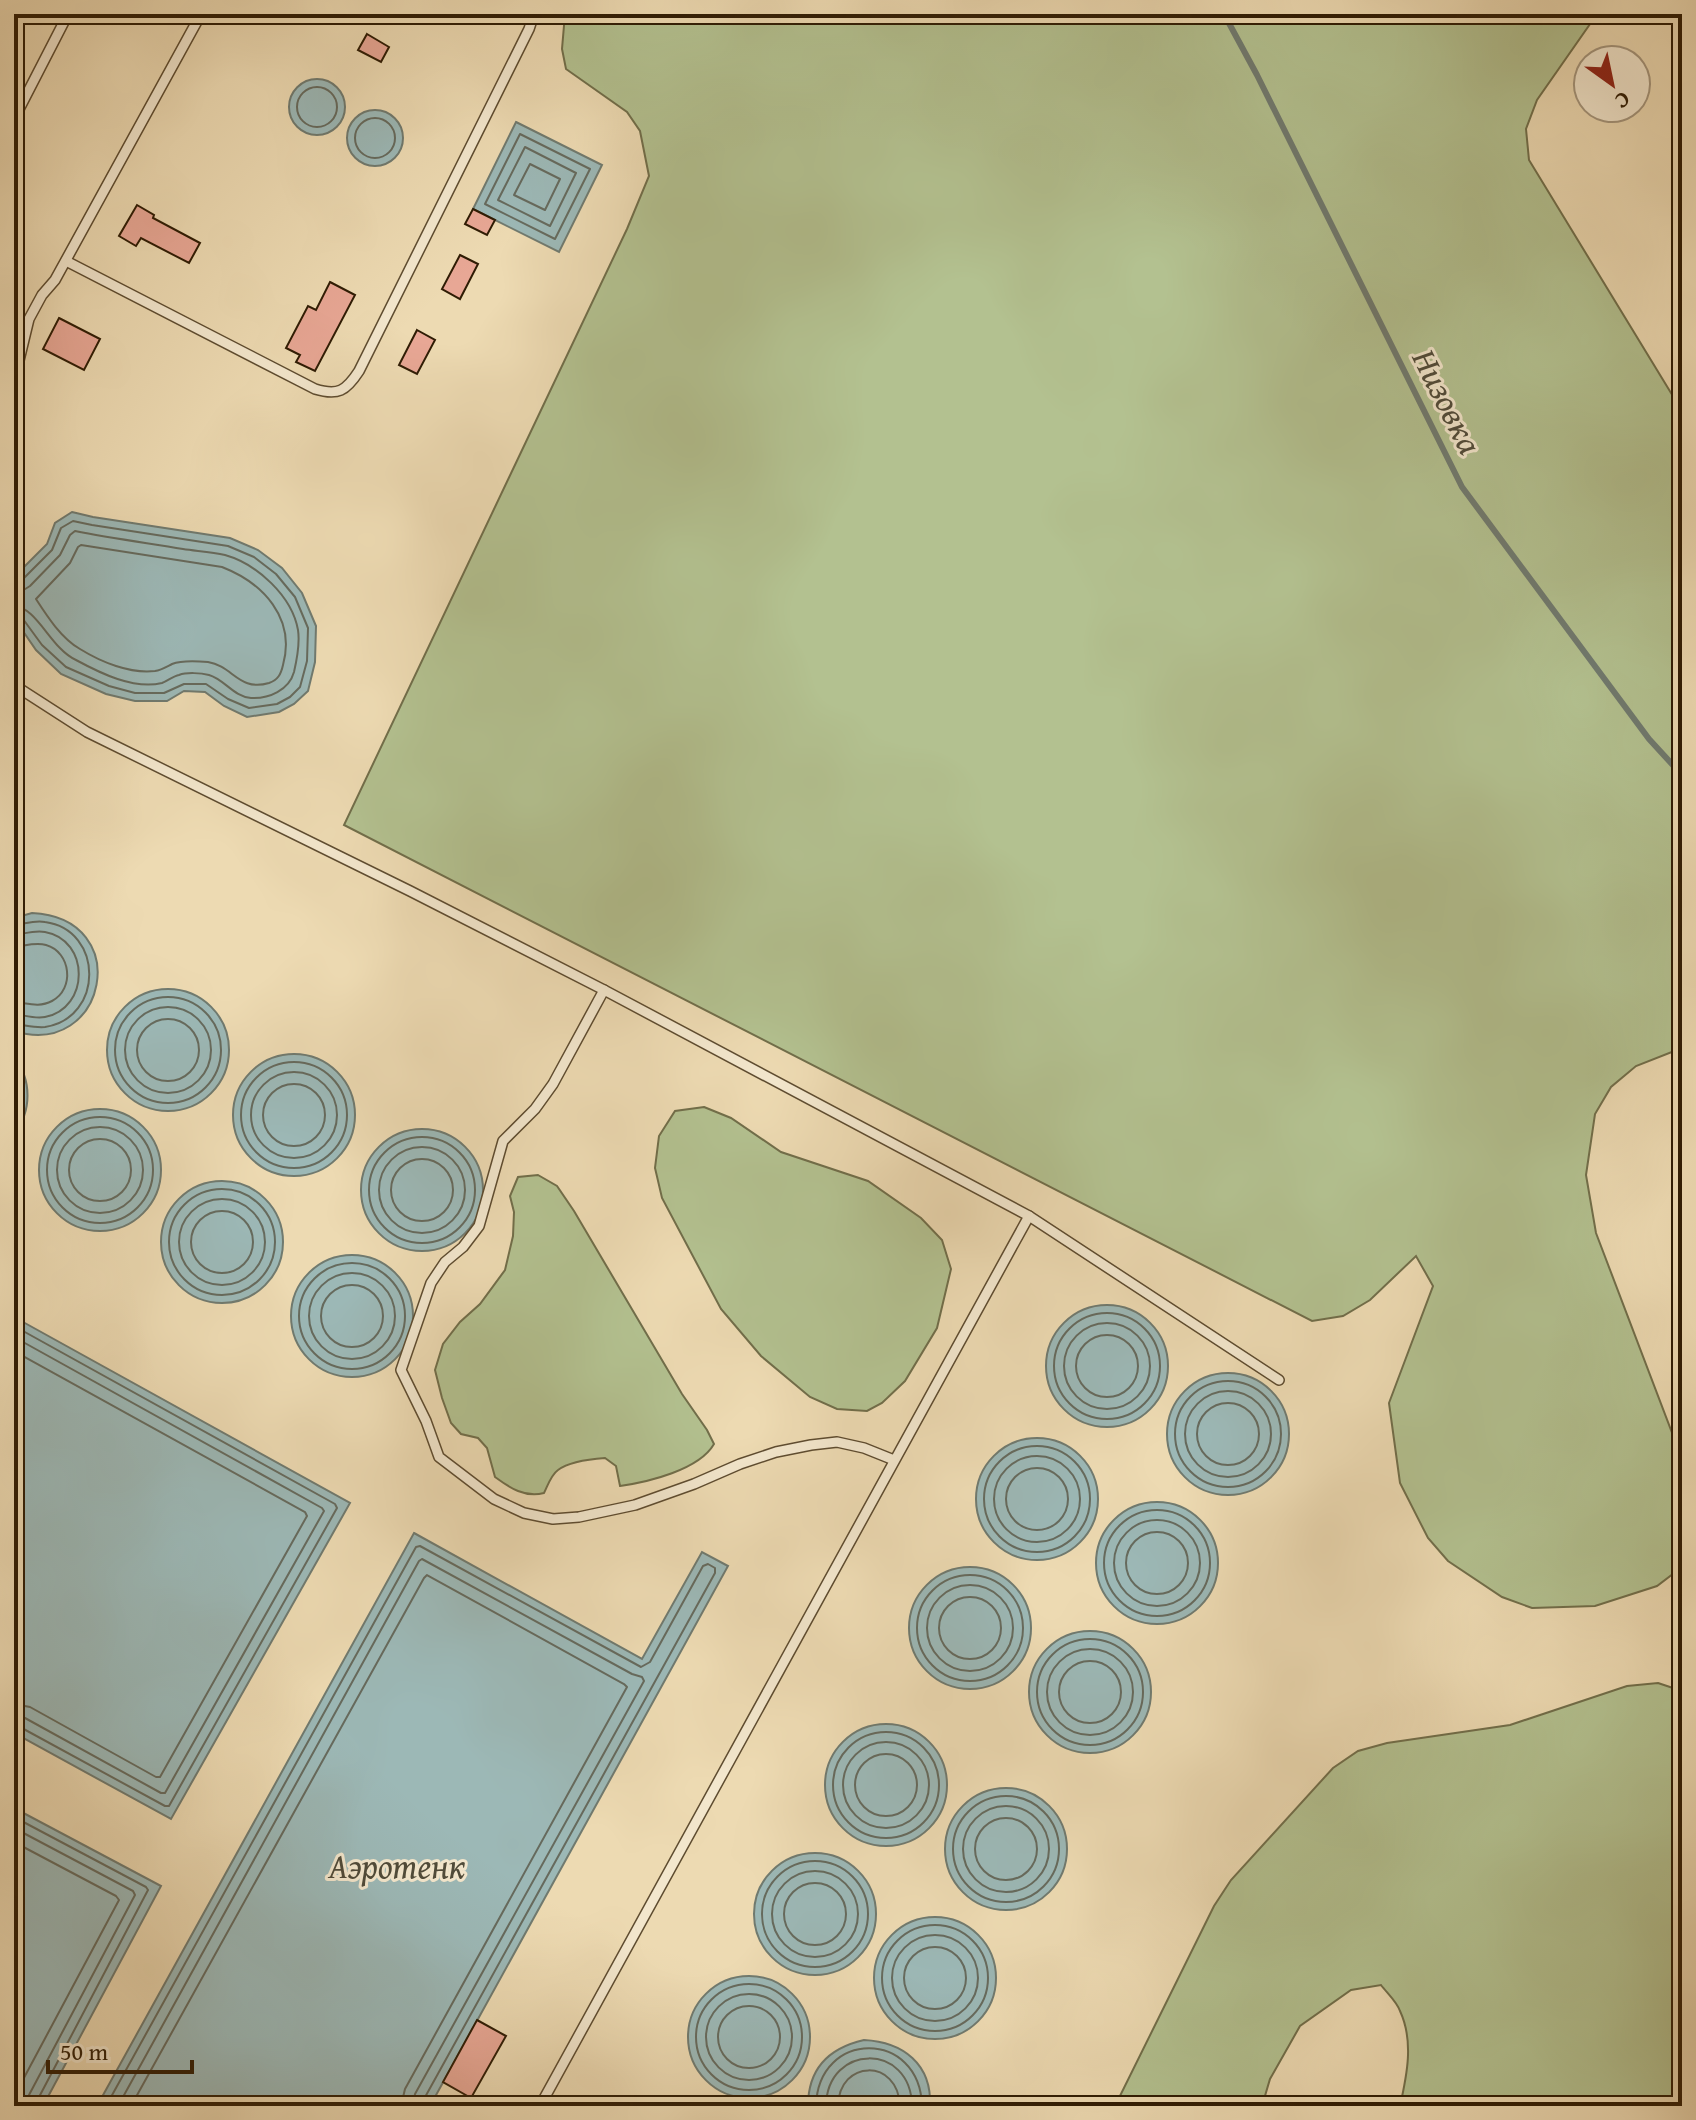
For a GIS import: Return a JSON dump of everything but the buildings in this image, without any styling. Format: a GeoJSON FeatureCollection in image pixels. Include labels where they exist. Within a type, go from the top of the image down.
{"type":"FeatureCollection","features":[{"type":"Feature","properties":{"kind":"lane"},"geometry":{"type":"LineString","coordinates":[[14,119],[68,14]]}},
{"type":"Feature","properties":{"kind":"lane"},"geometry":{"type":"LineString","coordinates":[[14,381],[35,306],[66,261],[201,14]]}},
{"type":"Feature","properties":{"kind":"lane"},"geometry":{"type":"LineString","coordinates":[[66,261],[315,389],[338,393],[348,387],[359,371],[534,14]]}},
{"type":"Feature","properties":{"kind":"lane"},"geometry":{"type":"LineString","coordinates":[[14,685],[87,732],[604,990],[1029,1216],[1279,1380]]}},
{"type":"Feature","properties":{"kind":"lane"},"geometry":{"type":"LineString","coordinates":[[604,990],[553,1084],[535,1109],[503,1141],[479,1226],[463,1247],[445,1262],[431,1283],[401,1370],[426,1421],[439,1457],[494,1499],[524,1513],[553,1519],[579,1517],[635,1505],[752,1460],[811,1445],[837,1442],[864,1448],[894,1460]]}},
{"type":"Feature","properties":{"kind":"lane"},"geometry":{"type":"LineString","coordinates":[[540,2106],[1029,1216]]}},
{"type":"Feature","properties":{"kind":"green space"},"geometry":{"type":"Polygon","coordinates":[[[565,14],[1597,14],[1576,44],[1572,44],[1572,50],[1537,100],[1526,129],[1529,160],[1682,411],[1682,1048],[1636,1066],[1611,1087],[1595,1114],[1586,1175],[1596,1233],[1682,1459],[1682,1567],[1657,1586],[1595,1606],[1532,1608],[1502,1597],[1448,1561],[1428,1538],[1400,1483],[1389,1403],[1433,1286],[1416,1256],[1370,1300],[1343,1316],[1312,1321],[344,825],[627,229],[649,176],[640,131],[627,112],[566,69],[562,49],[565,14]]]}},
{"type":"Feature","properties":{"kind":"green space"},"geometry":{"type":"Polygon","coordinates":[[[704,1107],[731,1118],[781,1152],[868,1181],[921,1218],[942,1240],[951,1269],[937,1328],[905,1381],[882,1403],[867,1411],[837,1409],[810,1397],[761,1356],[721,1309],[662,1198],[655,1168],[659,1136],[675,1111],[704,1107]]]}},
{"type":"Feature","properties":{"kind":"green space"},"geometry":{"type":"Polygon","coordinates":[[[538,1175],[557,1186],[574,1211],[682,1394],[707,1430],[714,1444],[707,1453],[685,1468],[658,1478],[620,1486],[616,1466],[605,1458],[587,1460],[568,1464],[558,1470],[544,1493],[524,1493],[495,1477],[487,1448],[478,1438],[461,1434],[451,1423],[435,1370],[443,1344],[460,1322],[480,1304],[505,1270],[513,1236],[514,1212],[510,1196],[518,1177],[538,1175]]]}},
{"type":"Feature","properties":{"kind":"green space"},"geometry":{"type":"Polygon","coordinates":[[[1658,1683],[1682,1691],[1682,2106],[1400,2106],[1407,2070],[1407,2034],[1399,2008],[1381,1985],[1351,1990],[1300,2026],[1270,2079],[1262,2106],[1115,2106],[1214,1906],[1231,1880],[1333,1768],[1358,1751],[1387,1743],[1510,1725],[1627,1686],[1658,1683]]]}},
{"type":"Feature","properties":{"kind":"water"},"geometry":{"type":"Polygon","coordinates":[[[317,79],[337,87],[345,107],[337,127],[317,135],[297,127],[289,107],[297,87],[317,79]]]}},
{"type":"Feature","properties":{"kind":"water"},"geometry":{"type":"Polygon","coordinates":[[[375,110],[395,118],[403,138],[395,158],[375,166],[355,158],[347,138],[355,118],[375,110]]]}},
{"type":"Feature","properties":{"kind":"water"},"geometry":{"type":"Polygon","coordinates":[[[516,122],[602,165],[559,252],[473,209],[516,122]]]}},
{"type":"Feature","properties":{"kind":"water"},"geometry":{"type":"Polygon","coordinates":[[[72,512],[230,538],[258,550],[282,568],[302,593],[316,626],[315,662],[308,691],[279,712],[247,717],[205,692],[184,691],[167,701],[135,701],[106,694],[61,674],[36,650],[14,618],[14,577],[47,544],[55,523],[72,512]]]}},
{"type":"Feature","properties":{"kind":"water"},"geometry":{"type":"Polygon","coordinates":[[[32,913],[65,921],[86,938],[96,960],[96,985],[88,1008],[70,1026],[45,1034],[14,1031],[14,918],[32,913]]]}},
{"type":"Feature","properties":{"kind":"water"},"geometry":{"type":"Polygon","coordinates":[[[168,989],[191,994],[211,1007],[224,1027],[229,1050],[224,1073],[211,1093],[191,1106],[168,1111],[145,1106],[125,1093],[112,1073],[107,1050],[112,1027],[125,1007],[145,994],[168,989]]]}},
{"type":"Feature","properties":{"kind":"water"},"geometry":{"type":"Polygon","coordinates":[[[294,1054],[317,1059],[337,1072],[350,1092],[355,1115],[350,1138],[337,1158],[317,1171],[294,1176],[271,1171],[251,1158],[238,1138],[233,1115],[238,1092],[251,1072],[271,1059],[294,1054]]]}},
{"type":"Feature","properties":{"kind":"water"},"geometry":{"type":"Polygon","coordinates":[[[14,1058],[24,1076],[28,1096],[24,1115],[14,1133],[14,1058]]]}},
{"type":"Feature","properties":{"kind":"water"},"geometry":{"type":"Polygon","coordinates":[[[100,1109],[123,1114],[143,1127],[156,1147],[161,1170],[156,1193],[143,1213],[123,1226],[100,1231],[77,1226],[57,1213],[44,1193],[39,1170],[44,1147],[57,1127],[77,1114],[100,1109]]]}},
{"type":"Feature","properties":{"kind":"water"},"geometry":{"type":"Polygon","coordinates":[[[422,1129],[445,1134],[465,1147],[478,1167],[483,1190],[478,1213],[465,1233],[445,1246],[422,1251],[399,1246],[379,1233],[366,1213],[361,1190],[366,1167],[379,1147],[399,1134],[422,1129]]]}},
{"type":"Feature","properties":{"kind":"water"},"geometry":{"type":"Polygon","coordinates":[[[222,1181],[245,1186],[265,1199],[278,1219],[283,1242],[278,1265],[265,1285],[245,1298],[222,1303],[199,1298],[179,1285],[166,1265],[161,1242],[166,1219],[179,1199],[199,1186],[222,1181]]]}},
{"type":"Feature","properties":{"kind":"water"},"geometry":{"type":"Polygon","coordinates":[[[352,1255],[375,1260],[395,1273],[408,1293],[413,1316],[408,1339],[395,1359],[375,1372],[352,1377],[329,1372],[309,1359],[296,1339],[291,1316],[296,1293],[309,1273],[329,1260],[352,1255]]]}},
{"type":"Feature","properties":{"kind":"water"},"geometry":{"type":"Polygon","coordinates":[[[1107,1305],[1130,1310],[1150,1323],[1163,1343],[1168,1366],[1163,1389],[1150,1409],[1130,1422],[1107,1427],[1084,1422],[1064,1409],[1051,1389],[1046,1366],[1051,1343],[1064,1323],[1084,1310],[1107,1305]]]}},
{"type":"Feature","properties":{"kind":"water"},"geometry":{"type":"Polygon","coordinates":[[[14,1317],[350,1503],[171,1819],[14,1733],[14,1317]]]}},
{"type":"Feature","properties":{"kind":"water"},"geometry":{"type":"Polygon","coordinates":[[[1228,1373],[1251,1378],[1271,1391],[1284,1411],[1289,1434],[1284,1457],[1271,1477],[1251,1490],[1228,1495],[1205,1490],[1185,1477],[1172,1457],[1167,1434],[1172,1411],[1185,1391],[1205,1378],[1228,1373]]]}},
{"type":"Feature","properties":{"kind":"water"},"geometry":{"type":"Polygon","coordinates":[[[1037,1438],[1060,1443],[1080,1456],[1093,1476],[1098,1499],[1093,1522],[1080,1542],[1060,1555],[1037,1560],[1014,1555],[994,1542],[981,1522],[976,1499],[981,1476],[994,1456],[1014,1443],[1037,1438]]]}},
{"type":"Feature","properties":{"kind":"water"},"geometry":{"type":"Polygon","coordinates":[[[1157,1502],[1180,1507],[1200,1520],[1213,1540],[1218,1563],[1213,1586],[1200,1606],[1180,1619],[1157,1624],[1134,1619],[1114,1606],[1101,1586],[1096,1563],[1101,1540],[1114,1520],[1134,1507],[1157,1502]]]}},
{"type":"Feature","properties":{"kind":"water","name":"Аэротенк"},"geometry":{"type":"Polygon","coordinates":[[[414,1533],[642,1659],[702,1552],[728,1566],[430,2106],[97,2106],[414,1533]]]}},
{"type":"Feature","properties":{"kind":"water"},"geometry":{"type":"Polygon","coordinates":[[[970,1567],[993,1572],[1013,1585],[1026,1605],[1031,1628],[1026,1651],[1013,1671],[993,1684],[970,1689],[947,1684],[927,1671],[914,1651],[909,1628],[914,1605],[927,1585],[947,1572],[970,1567]]]}},
{"type":"Feature","properties":{"kind":"water"},"geometry":{"type":"Polygon","coordinates":[[[1090,1631],[1113,1636],[1133,1649],[1146,1669],[1151,1692],[1146,1715],[1133,1735],[1113,1748],[1090,1753],[1067,1748],[1047,1735],[1034,1715],[1029,1692],[1034,1669],[1047,1649],[1067,1636],[1090,1631]]]}},
{"type":"Feature","properties":{"kind":"water"},"geometry":{"type":"Polygon","coordinates":[[[886,1724],[909,1729],[929,1742],[942,1762],[947,1785],[942,1808],[929,1828],[909,1841],[886,1846],[863,1841],[843,1828],[830,1808],[825,1785],[830,1762],[843,1742],[863,1729],[886,1724]]]}},
{"type":"Feature","properties":{"kind":"water"},"geometry":{"type":"Polygon","coordinates":[[[1006,1788],[1029,1793],[1049,1806],[1062,1826],[1067,1849],[1062,1872],[1049,1892],[1029,1905],[1006,1910],[983,1905],[963,1892],[950,1872],[945,1849],[950,1826],[963,1806],[983,1793],[1006,1788]]]}},
{"type":"Feature","properties":{"kind":"water"},"geometry":{"type":"Polygon","coordinates":[[[14,1808],[161,1886],[43,2106],[14,2106],[14,1808]]]}},
{"type":"Feature","properties":{"kind":"water"},"geometry":{"type":"Polygon","coordinates":[[[815,1853],[838,1858],[858,1871],[871,1891],[876,1914],[871,1937],[858,1957],[838,1970],[815,1975],[792,1970],[772,1957],[759,1937],[754,1914],[759,1891],[772,1871],[792,1858],[815,1853]]]}},
{"type":"Feature","properties":{"kind":"water"},"geometry":{"type":"Polygon","coordinates":[[[935,1917],[958,1922],[978,1935],[991,1955],[996,1978],[991,2001],[978,2021],[958,2034],[935,2039],[912,2034],[892,2021],[879,2001],[874,1978],[879,1955],[892,1935],[912,1922],[935,1917]]]}},
{"type":"Feature","properties":{"kind":"water"},"geometry":{"type":"Polygon","coordinates":[[[749,1976],[772,1981],[792,1994],[805,2014],[810,2037],[805,2060],[792,2080],[772,2093],[749,2098],[726,2093],[706,2080],[693,2060],[688,2037],[693,2014],[706,1994],[726,1981],[749,1976]]]}},
{"type":"Feature","properties":{"kind":"water"},"geometry":{"type":"Polygon","coordinates":[[[864,2040],[891,2045],[912,2058],[926,2078],[930,2106],[808,2106],[812,2081],[823,2062],[840,2048],[864,2040]]]}},
{"type":"Feature","properties":{"kind":"waterway","name":"Низовка"},"geometry":{"type":"LineString","coordinates":[[1224,14],[1462,487],[1649,739],[1682,775]]}}]}
